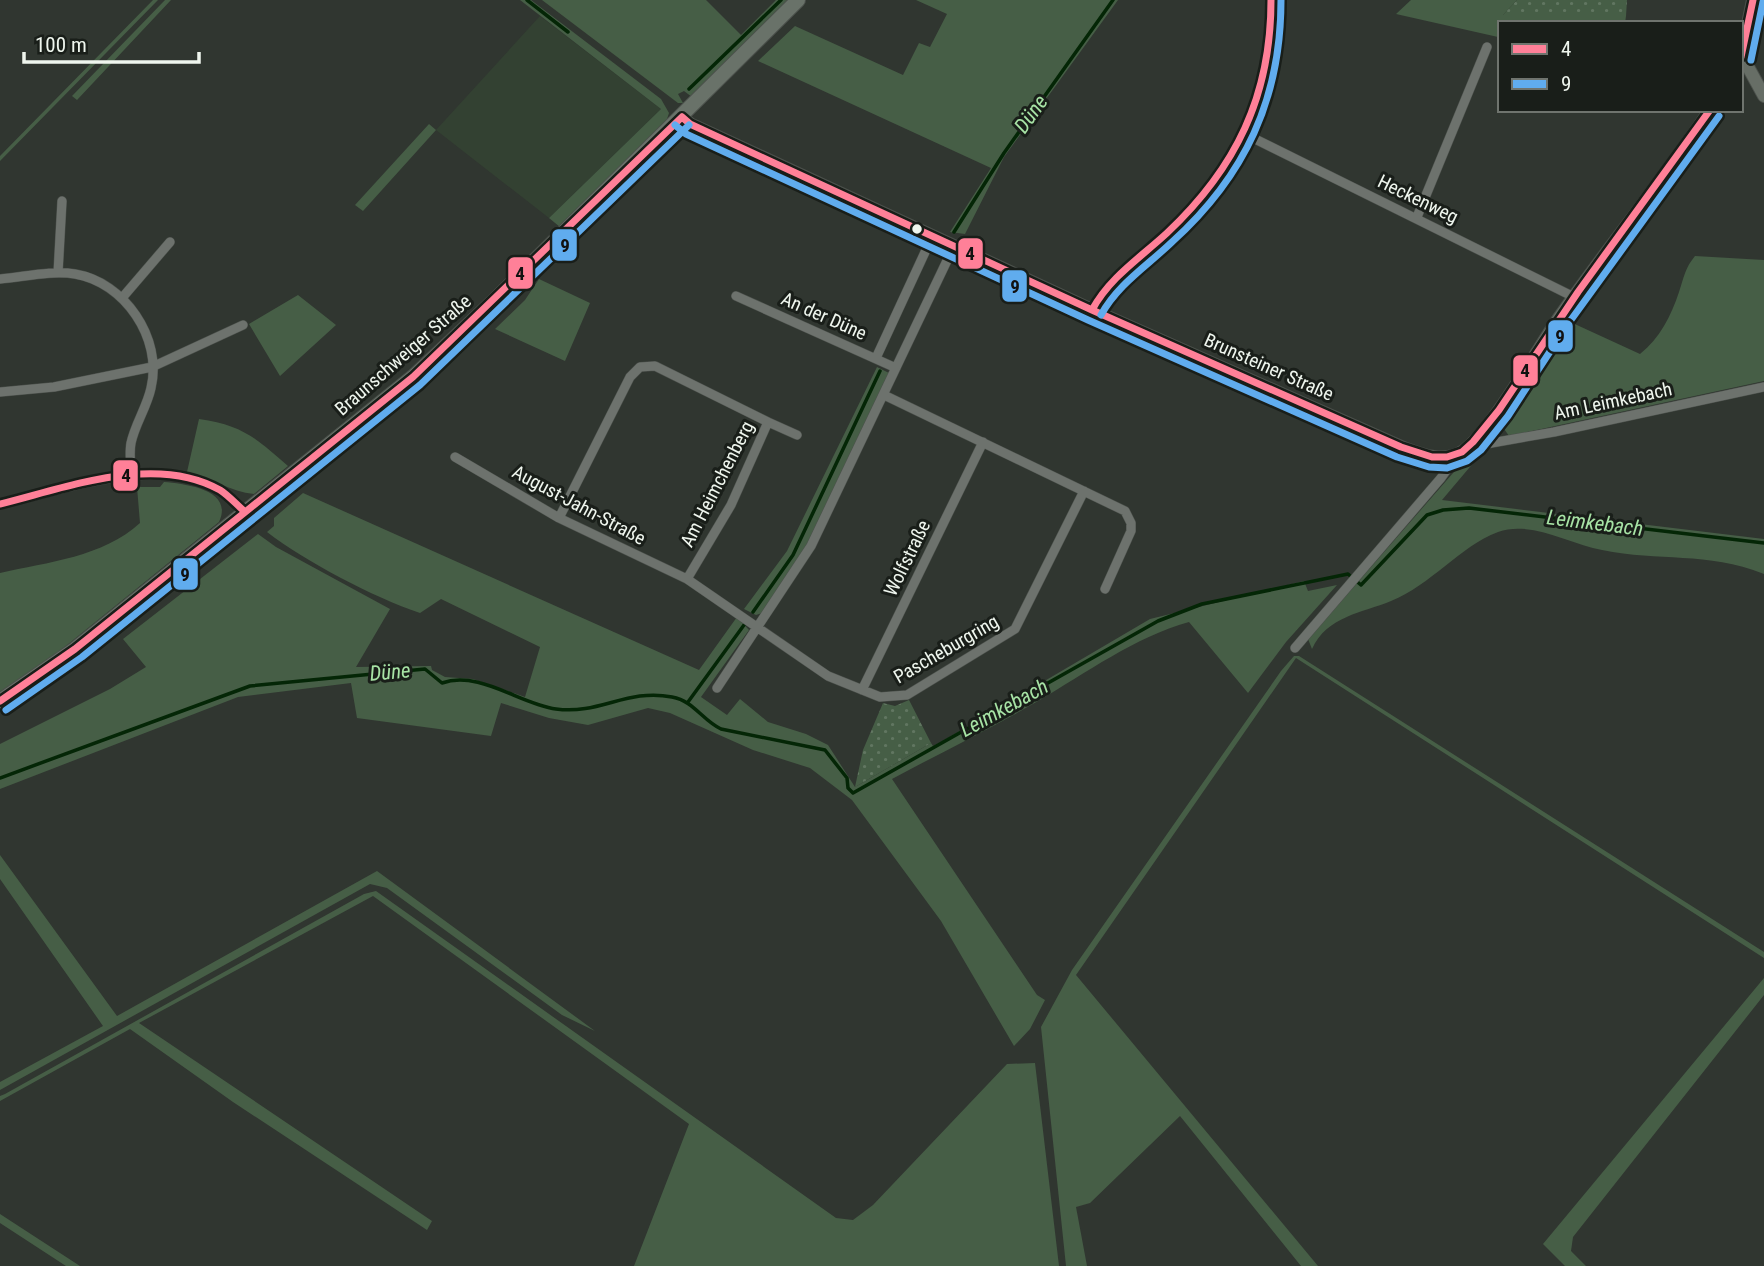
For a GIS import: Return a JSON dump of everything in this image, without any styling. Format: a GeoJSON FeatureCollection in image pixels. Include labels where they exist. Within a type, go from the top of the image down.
{"type":"FeatureCollection","features":[{"type":"Feature","properties":{"kind":"main road","name":"Braunschweiger Straße"},"geometry":{"type":"LineString","coordinates":[[0,701],[75,649],[426,365],[682,117],[797,0]]}},
{"type":"Feature","properties":{"kind":"street"},"geometry":{"type":"LineString","coordinates":[[1092,310],[1110,284],[1198,202],[1245,134],[1271,50],[1271,0]]}},
{"type":"Feature","properties":{"kind":"street"},"geometry":{"type":"LineString","coordinates":[[1743,51],[1752,0]]}},
{"type":"Feature","properties":{"kind":"street"},"geometry":{"type":"LineString","coordinates":[[1417,217],[1487,47]]}},
{"type":"Feature","properties":{"kind":"street"},"geometry":{"type":"LineString","coordinates":[[1743,59],[1764,96]]}},
{"type":"Feature","properties":{"kind":"street"},"geometry":{"type":"LineString","coordinates":[[1295,648],[1487,426],[1574,297],[1673,166],[1709,112]]}},
{"type":"Feature","properties":{"kind":"street","name":"Brunsteiner Straße"},"geometry":{"type":"LineString","coordinates":[[682,117],[690,124],[932,237],[1410,450],[1438,457],[1464,450]]}},
{"type":"Feature","properties":{"kind":"street","name":"Heckenweg"},"geometry":{"type":"LineString","coordinates":[[1245,134],[1574,297]]}},
{"type":"Feature","properties":{"kind":"street"},"geometry":{"type":"LineString","coordinates":[[58,273],[62,201]]}},
{"type":"Feature","properties":{"kind":"street"},"geometry":{"type":"LineString","coordinates":[[876,358],[932,237]]}},
{"type":"Feature","properties":{"kind":"street"},"geometry":{"type":"LineString","coordinates":[[121,298],[170,242]]}},
{"type":"Feature","properties":{"kind":"street"},"geometry":{"type":"LineString","coordinates":[[716,688],[811,546],[954,246]]}},
{"type":"Feature","properties":{"kind":"street"},"geometry":{"type":"LineString","coordinates":[[0,279],[58,273],[94,280],[121,298],[135,312],[143,327],[152,367],[152,386],[130,444],[131,476]]}},
{"type":"Feature","properties":{"kind":"street","name":"An der Düne"},"geometry":{"type":"LineString","coordinates":[[736,296],[897,368]]}},
{"type":"Feature","properties":{"kind":"street"},"geometry":{"type":"LineString","coordinates":[[0,392],[54,387],[152,367],[243,325]]}},
{"type":"Feature","properties":{"kind":"street","name":"Am Heimchenberg"},"geometry":{"type":"LineString","coordinates":[[559,518],[630,377],[640,367],[655,366],[768,422],[731,505],[687,579]]}},
{"type":"Feature","properties":{"kind":"street","name":"Am Leimkebach"},"geometry":{"type":"LineString","coordinates":[[1464,450],[1764,387]]}},
{"type":"Feature","properties":{"kind":"street"},"geometry":{"type":"LineString","coordinates":[[884,394],[1125,511],[1131,523],[1129,536],[1105,589]]}},
{"type":"Feature","properties":{"kind":"street"},"geometry":{"type":"LineString","coordinates":[[768,422],[797,435]]}},
{"type":"Feature","properties":{"kind":"street","name":"Wolfstraße"},"geometry":{"type":"LineString","coordinates":[[862,690],[983,442]]}},
{"type":"Feature","properties":{"kind":"street","name":"August-Jahn-Straße"},"geometry":{"type":"LineString","coordinates":[[455,457],[559,518],[687,579],[759,626]]}},
{"type":"Feature","properties":{"kind":"street"},"geometry":{"type":"LineString","coordinates":[[0,504],[131,476],[191,478],[223,491],[244,511]]}},
{"type":"Feature","properties":{"kind":"street","name":"Pascheburgring"},"geometry":{"type":"LineString","coordinates":[[759,626],[812,666],[862,690],[887,698],[906,695],[1012,632],[1020,622],[1084,491]]}},
{"type":"Feature","properties":{"kind":"shaded area"},"geometry":{"type":"Polygon","coordinates":[[[153,0],[158,0],[0,161],[0,156],[153,0]]]}},
{"type":"Feature","properties":{"kind":"shaded area"},"geometry":{"type":"Polygon","coordinates":[[[165,0],[171,0],[77,100],[72,96],[165,0]]]}},
{"type":"Feature","properties":{"kind":"shaded area"},"geometry":{"type":"Polygon","coordinates":[[[520,0],[531,0],[661,99],[669,113],[666,122],[560,227],[549,218],[661,109],[520,0]]]}},
{"type":"Feature","properties":{"kind":"shaded area"},"geometry":{"type":"Polygon","coordinates":[[[542,0],[706,0],[741,35],[776,0],[789,0],[692,97],[684,91],[678,94],[683,103],[678,103],[542,0]]]}},
{"type":"Feature","properties":{"kind":"shaded area"},"geometry":{"type":"Polygon","coordinates":[[[916,0],[1118,0],[1004,157],[965,234],[950,232],[991,168],[758,61],[795,26],[903,75],[919,43],[930,47],[947,14],[916,0]]]}},
{"type":"Feature","properties":{"kind":"shaded area"},"geometry":{"type":"Polygon","coordinates":[[[1411,0],[1517,0],[1503,15],[1626,16],[1625,21],[1498,21],[1498,37],[1396,14],[1411,0]]]}},
{"type":"Feature","properties":{"kind":"shaded area"},"geometry":{"type":"Polygon","coordinates":[[[1517,0],[1627,0],[1626,16],[1502,16],[1517,0]]]}},
{"type":"Feature","properties":{"kind":"shaded area"},"geometry":{"type":"Polygon","coordinates":[[[540,16],[661,109],[549,218],[436,130],[540,16]]]}},
{"type":"Feature","properties":{"kind":"shaded area"},"geometry":{"type":"Polygon","coordinates":[[[429,124],[436,130],[363,211],[355,205],[429,124]]]}},
{"type":"Feature","properties":{"kind":"shaded area"},"geometry":{"type":"Polygon","coordinates":[[[1695,256],[1764,260],[1764,381],[1509,436],[1498,420],[1566,320],[1640,354],[1664,326],[1695,256]]]}},
{"type":"Feature","properties":{"kind":"shaded area"},"geometry":{"type":"Polygon","coordinates":[[[539,279],[590,303],[565,361],[495,329],[525,300],[539,279]]]}},
{"type":"Feature","properties":{"kind":"shaded area"},"geometry":{"type":"Polygon","coordinates":[[[298,295],[336,325],[280,376],[249,324],[298,295]]]}},
{"type":"Feature","properties":{"kind":"shaded area"},"geometry":{"type":"Polygon","coordinates":[[[877,367],[889,373],[802,554],[762,613],[756,615],[744,609],[787,551],[877,367]]]}},
{"type":"Feature","properties":{"kind":"shaded area"},"geometry":{"type":"Polygon","coordinates":[[[199,419],[227,425],[248,434],[288,466],[254,494],[187,472],[199,419]]]}},
{"type":"Feature","properties":{"kind":"shaded area"},"geometry":{"type":"Polygon","coordinates":[[[1475,452],[1480,455],[1442,500],[1764,539],[1764,574],[1703,559],[1623,554],[1537,531],[1511,529],[1498,532],[1470,547],[1405,594],[1336,622],[1312,649],[1308,639],[1467,457],[1475,452]]]}},
{"type":"Feature","properties":{"kind":"shaded area"},"geometry":{"type":"Polygon","coordinates":[[[164,482],[195,487],[214,496],[222,511],[219,522],[51,658],[0,692],[0,573],[74,557],[109,544],[140,523],[137,487],[160,487],[164,482]]]}},
{"type":"Feature","properties":{"kind":"shaded area"},"geometry":{"type":"Polygon","coordinates":[[[303,493],[699,670],[737,617],[749,630],[701,697],[727,715],[740,699],[768,722],[806,734],[828,745],[855,787],[931,743],[933,746],[941,742],[1150,619],[1304,581],[1308,591],[1337,585],[1286,642],[1248,693],[1189,622],[1130,646],[1020,711],[892,779],[1037,995],[1045,1000],[1030,1029],[1014,1046],[941,921],[852,800],[810,768],[753,750],[670,713],[648,708],[588,725],[549,718],[501,703],[491,736],[357,718],[351,683],[238,697],[0,789],[0,744],[110,689],[146,667],[123,639],[258,534],[276,547],[390,609],[356,667],[431,666],[432,670],[445,677],[473,679],[525,697],[540,647],[441,599],[420,613],[402,606],[320,567],[267,532],[274,526],[274,518],[303,493]]]}},
{"type":"Feature","properties":{"kind":"shaded area"},"geometry":{"type":"Polygon","coordinates":[[[1294,656],[1299,656],[1764,952],[1764,958],[1296,658],[1076,975],[1318,1266],[1301,1266],[1180,1116],[1090,1203],[1076,1207],[1087,1266],[1066,1266],[1041,1027],[1072,970],[1294,656]]]}},
{"type":"Feature","properties":{"kind":"shaded area"},"geometry":{"type":"Polygon","coordinates":[[[909,700],[931,743],[855,787],[863,750],[883,703],[895,706],[909,700]]]}},
{"type":"Feature","properties":{"kind":"shaded area"},"geometry":{"type":"Polygon","coordinates":[[[0,855],[117,1016],[377,871],[595,1031],[562,1015],[387,888],[370,884],[0,1090],[0,1082],[103,1026],[0,879],[0,855]]]}},
{"type":"Feature","properties":{"kind":"shaded area"},"geometry":{"type":"Polygon","coordinates":[[[376,891],[836,1218],[853,1220],[873,1205],[1007,1064],[1035,1063],[1059,1266],[634,1266],[689,1124],[373,896],[139,1023],[432,1221],[427,1230],[233,1102],[130,1029],[0,1101],[0,1096],[364,894],[376,891]]]}},
{"type":"Feature","properties":{"kind":"shaded area"},"geometry":{"type":"Polygon","coordinates":[[[1764,978],[1764,995],[1573,1237],[1571,1251],[1586,1266],[1565,1266],[1543,1244],[1764,978]]]}},
{"type":"Feature","properties":{"kind":"shaded area"},"geometry":{"type":"Polygon","coordinates":[[[0,1214],[80,1266],[66,1266],[0,1223],[0,1214]]]}},
{"type":"Feature","properties":{"kind":"waterway"},"geometry":{"type":"LineString","coordinates":[[527,0],[568,32]]}},
{"type":"Feature","properties":{"kind":"waterway"},"geometry":{"type":"LineString","coordinates":[[689,89],[781,0]]}},
{"type":"Feature","properties":{"kind":"waterway","name":"Düne"},"geometry":{"type":"LineString","coordinates":[[954,232],[1004,153],[1113,0]]}},
{"type":"Feature","properties":{"kind":"waterway","name":"Düne"},"geometry":{"type":"LineString","coordinates":[[753,612],[793,555],[880,371]]}},
{"type":"Feature","properties":{"kind":"waterway","name":"Leimkebach"},"geometry":{"type":"LineString","coordinates":[[0,778],[250,686],[425,669],[442,683],[456,680],[485,684],[556,709],[586,708],[641,696],[656,695],[680,699],[721,729],[825,750],[847,778],[848,788],[853,793],[1158,621],[1202,604],[1348,574],[1361,585],[1427,515],[1443,510],[1469,508],[1764,543]]}},
{"type":"Feature","properties":{"kind":"waterway","name":"Düne"},"geometry":{"type":"LineString","coordinates":[[688,702],[744,625]]}},
{"type":"Feature","properties":{"kind":"transit line","name":"4"},"geometry":{"type":"LineString","coordinates":[[1092,310],[1099,298],[1126,268],[1191,208],[1230,156],[1256,99],[1264,68],[1271,0]]}},
{"type":"Feature","properties":{"kind":"transit line","name":"9"},"geometry":{"type":"LineString","coordinates":[[1101,315],[1124,285],[1198,217],[1239,163],[1266,103],[1279,36],[1281,0]]}},
{"type":"Feature","properties":{"kind":"transit line","name":"4"},"geometry":{"type":"LineString","coordinates":[[1743,48],[1753,0]]}},
{"type":"Feature","properties":{"kind":"transit line","name":"9"},"geometry":{"type":"LineString","coordinates":[[1751,60],[1763,2]]}},
{"type":"Feature","properties":{"kind":"transit line","name":"4"},"geometry":{"type":"LineString","coordinates":[[682,117],[690,124],[1092,310],[1401,447],[1432,457],[1447,457],[1462,452],[1499,410],[1578,292],[1709,112]]}},
{"type":"Feature","properties":{"kind":"transit line","name":"9"},"geometry":{"type":"LineString","coordinates":[[675,125],[686,134],[1088,320],[1397,457],[1429,467],[1447,468],[1467,461],[1481,450],[1508,416],[1568,324],[1719,116]]}},
{"type":"Feature","properties":{"kind":"transit line","name":"4"},"geometry":{"type":"LineString","coordinates":[[0,701],[75,649],[413,377],[682,117]]}},
{"type":"Feature","properties":{"kind":"transit line","name":"9"},"geometry":{"type":"LineString","coordinates":[[6,710],[82,657],[420,385],[689,125]]}},
{"type":"Feature","properties":{"kind":"transit line","name":"4"},"geometry":{"type":"LineString","coordinates":[[0,504],[110,477],[167,474],[195,479],[220,490],[244,511]]}}]}
